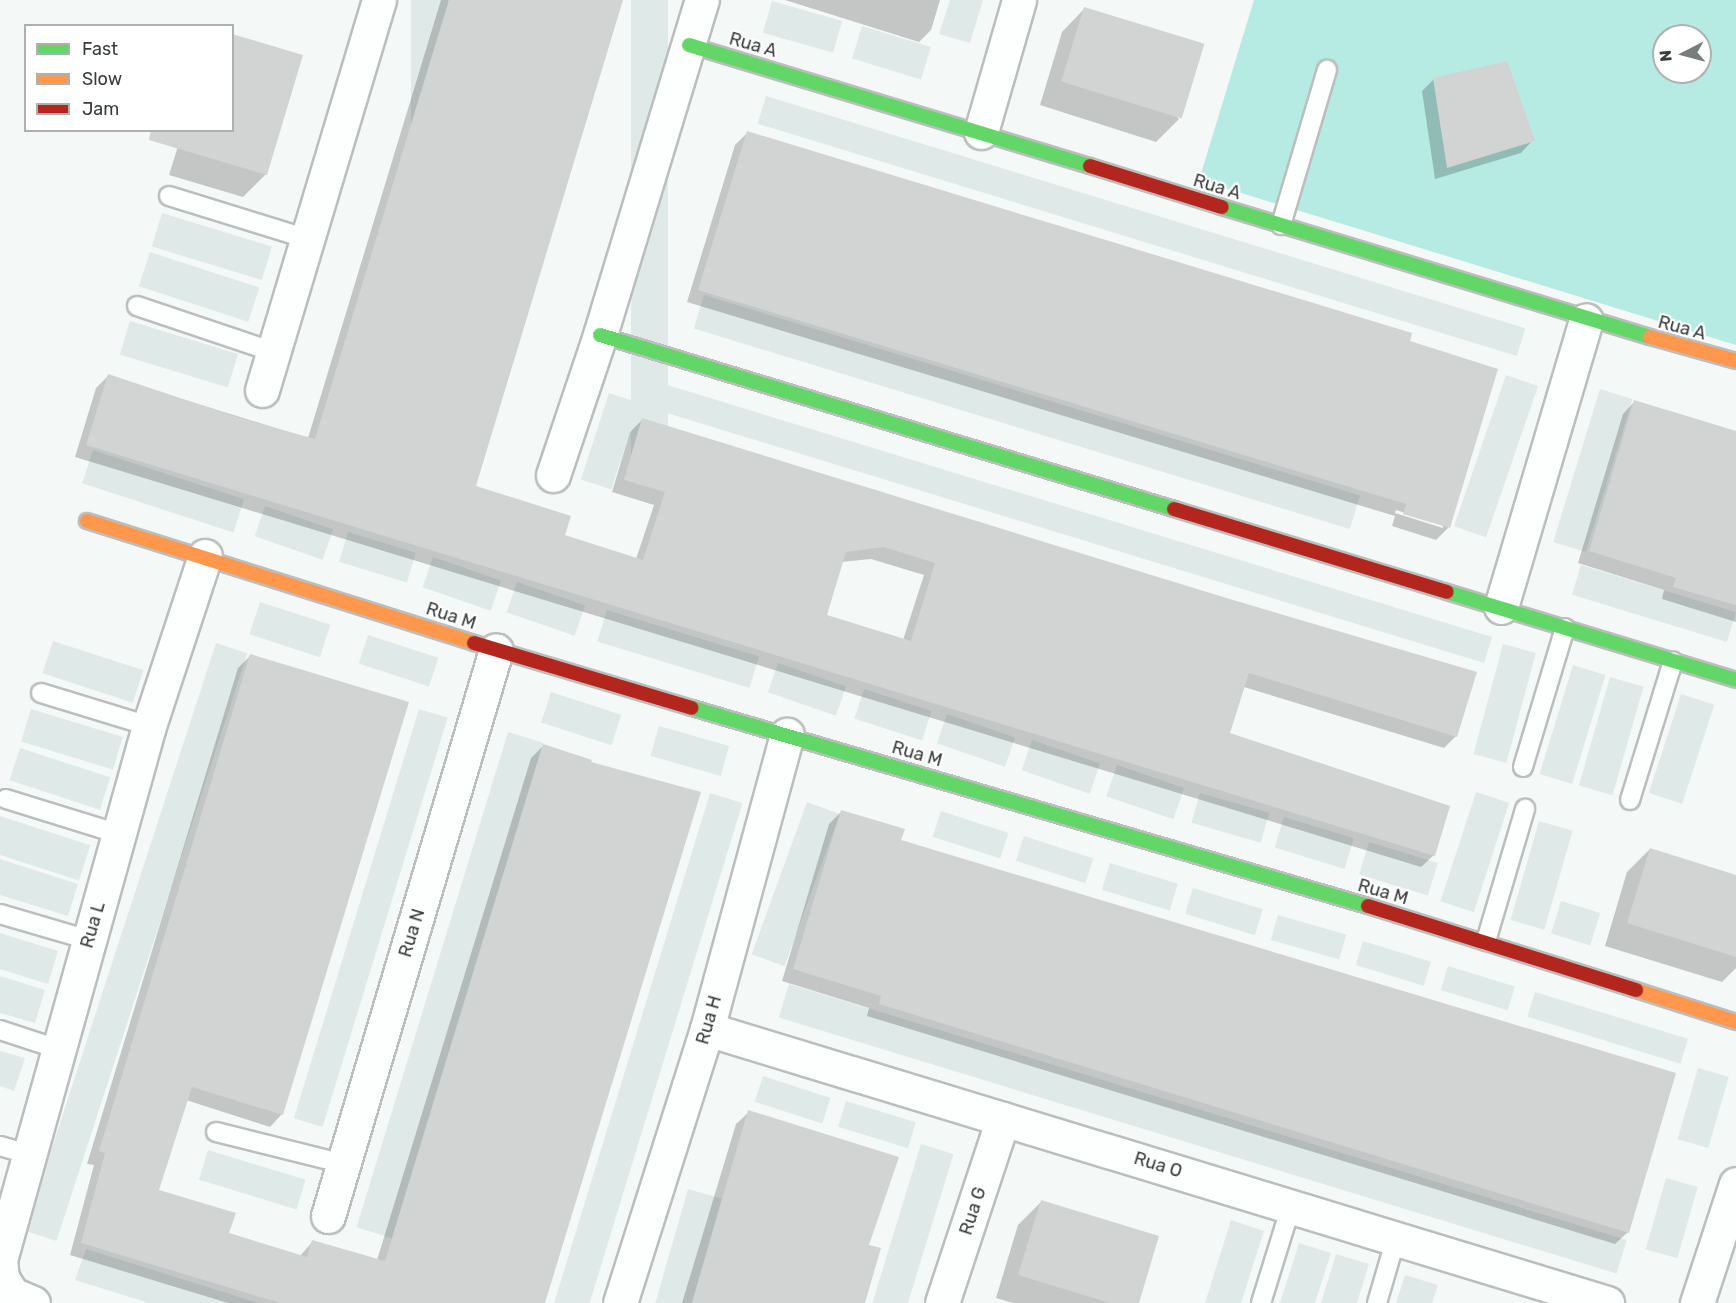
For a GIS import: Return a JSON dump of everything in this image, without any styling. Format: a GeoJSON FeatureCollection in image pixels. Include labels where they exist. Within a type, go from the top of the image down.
{"type":"FeatureCollection","features":[{"type":"Feature","properties":{"kind":"street"},"geometry":{"type":"LineString","coordinates":[[262,390],[305,238],[379,0]]}},
{"type":"Feature","properties":{"kind":"street"},"geometry":{"type":"LineString","coordinates":[[553,475],[600,335],[702,0]]}},
{"type":"Feature","properties":{"kind":"street"},"geometry":{"type":"LineString","coordinates":[[981,132],[1019,0]]}},
{"type":"Feature","properties":{"kind":"street","name":"Rua A"},"geometry":{"type":"LineString","coordinates":[[689,45],[981,132],[1586,320],[1736,361]]}},
{"type":"Feature","properties":{"kind":"street"},"geometry":{"type":"LineString","coordinates":[[1501,607],[1586,320]]}},
{"type":"Feature","properties":{"kind":"street"},"geometry":{"type":"LineString","coordinates":[[600,335],[1736,680]]}},
{"type":"Feature","properties":{"kind":"street","name":"Rua M"},"geometry":{"type":"LineString","coordinates":[[87,521],[205,556],[496,650],[1486,941],[1736,1022]]}},
{"type":"Feature","properties":{"kind":"street","name":"Rua L"},"geometry":{"type":"LineString","coordinates":[[23,1299],[2,1278],[0,1260],[14,1150],[58,1049],[149,726],[205,556]]}},
{"type":"Feature","properties":{"kind":"street","name":"Rua N"},"geometry":{"type":"LineString","coordinates":[[328,1216],[496,650]]}},
{"type":"Feature","properties":{"kind":"street","name":"Rua H"},"geometry":{"type":"LineString","coordinates":[[620,1303],[707,1029],[787,735]]}},
{"type":"Feature","properties":{"kind":"street","name":"Rua O"},"geometry":{"type":"LineString","coordinates":[[707,1029],[1607,1303]]}},
{"type":"Feature","properties":{"kind":"street","name":"Rua G"},"geometry":{"type":"LineString","coordinates":[[942,1303],[1003,1119]]}},
{"type":"Feature","properties":{"kind":"street"},"geometry":{"type":"LineString","coordinates":[[1697,1303],[1736,1184]]}},
{"type":"Feature","properties":{"kind":"lane"},"geometry":{"type":"LineString","coordinates":[[1281,225],[1327,70]]}},
{"type":"Feature","properties":{"kind":"lane"},"geometry":{"type":"LineString","coordinates":[[169,196],[305,238]]}},
{"type":"Feature","properties":{"kind":"lane"},"geometry":{"type":"LineString","coordinates":[[137,306],[274,352]]}},
{"type":"Feature","properties":{"kind":"lane"},"geometry":{"type":"LineString","coordinates":[[1522,767],[1565,628]]}},
{"type":"Feature","properties":{"kind":"lane"},"geometry":{"type":"LineString","coordinates":[[1630,800],[1673,661]]}},
{"type":"Feature","properties":{"kind":"lane"},"geometry":{"type":"LineString","coordinates":[[41,693],[149,726]]}},
{"type":"Feature","properties":{"kind":"lane"},"geometry":{"type":"LineString","coordinates":[[6,800],[119,834]]}},
{"type":"Feature","properties":{"kind":"lane"},"geometry":{"type":"LineString","coordinates":[[1486,941],[1525,809]]}},
{"type":"Feature","properties":{"kind":"lane"},"geometry":{"type":"LineString","coordinates":[[0,914],[89,940]]}},
{"type":"Feature","properties":{"kind":"lane"},"geometry":{"type":"LineString","coordinates":[[0,1030],[58,1049]]}},
{"type":"Feature","properties":{"kind":"lane"},"geometry":{"type":"LineString","coordinates":[[216,1132],[344,1164]]}},
{"type":"Feature","properties":{"kind":"lane"},"geometry":{"type":"LineString","coordinates":[[1261,1303],[1291,1206]]}},
{"type":"Feature","properties":{"kind":"lane"},"geometry":{"type":"LineString","coordinates":[[1377,1303],[1396,1238]]}},
{"type":"Feature","properties":{"kind":"shaded area"},"geometry":{"type":"Polygon","coordinates":[[[411,0],[448,0],[448,421],[411,421],[411,0]]]}},
{"type":"Feature","properties":{"kind":"shaded area"},"geometry":{"type":"Polygon","coordinates":[[[631,0],[668,0],[668,483],[631,483],[631,0]]]}},
{"type":"Feature","properties":{"kind":"shaded area"},"geometry":{"type":"Polygon","coordinates":[[[950,0],[983,0],[970,43],[939,34],[950,0]]]}},
{"type":"Feature","properties":{"kind":"shaded area"},"geometry":{"type":"Polygon","coordinates":[[[1254,0],[1736,0],[1736,345],[1199,180],[1254,0]]]}},
{"type":"Feature","properties":{"kind":"shaded area"},"geometry":{"type":"Polygon","coordinates":[[[772,1],[842,21],[833,53],[763,33],[772,1]]]}},
{"type":"Feature","properties":{"kind":"shaded area"},"geometry":{"type":"Polygon","coordinates":[[[862,26],[931,47],[921,80],[852,59],[862,26]]]}},
{"type":"Feature","properties":{"kind":"shaded area"},"geometry":{"type":"Polygon","coordinates":[[[766,96],[1525,328],[1517,356],[758,124],[766,96]]]}},
{"type":"Feature","properties":{"kind":"shaded area"},"geometry":{"type":"Polygon","coordinates":[[[162,213],[272,247],[262,280],[152,246],[162,213]]]}},
{"type":"Feature","properties":{"kind":"shaded area"},"geometry":{"type":"Polygon","coordinates":[[[150,252],[259,288],[248,322],[139,286],[150,252]]]}},
{"type":"Feature","properties":{"kind":"shaded area"},"geometry":{"type":"Polygon","coordinates":[[[704,295],[1360,496],[1350,529],[694,328],[704,295]]]}},
{"type":"Feature","properties":{"kind":"shaded area"},"geometry":{"type":"Polygon","coordinates":[[[130,321],[238,354],[228,388],[120,354],[130,321]]]}},
{"type":"Feature","properties":{"kind":"shaded area"},"geometry":{"type":"Polygon","coordinates":[[[1506,375],[1538,386],[1486,537],[1454,526],[1506,375]]]}},
{"type":"Feature","properties":{"kind":"shaded area"},"geometry":{"type":"Polygon","coordinates":[[[661,383],[1492,637],[1484,663],[653,409],[661,383]]]}},
{"type":"Feature","properties":{"kind":"shaded area"},"geometry":{"type":"Polygon","coordinates":[[[1600,389],[1633,399],[1586,552],[1553,542],[1600,389]]]}},
{"type":"Feature","properties":{"kind":"shaded area"},"geometry":{"type":"Polygon","coordinates":[[[609,393],[639,403],[611,489],[581,480],[609,393]]]}},
{"type":"Feature","properties":{"kind":"shaded area"},"geometry":{"type":"Polygon","coordinates":[[[93,450],[244,499],[233,532],[82,483],[93,450]]]}},
{"type":"Feature","properties":{"kind":"shaded area"},"geometry":{"type":"Polygon","coordinates":[[[265,506],[333,529],[323,560],[255,536],[265,506]]]}},
{"type":"Feature","properties":{"kind":"shaded area"},"geometry":{"type":"Polygon","coordinates":[[[348,532],[416,553],[407,582],[339,562],[348,532]]]}},
{"type":"Feature","properties":{"kind":"shaded area"},"geometry":{"type":"Polygon","coordinates":[[[433,557],[501,580],[491,611],[423,587],[433,557]]]}},
{"type":"Feature","properties":{"kind":"shaded area"},"geometry":{"type":"Polygon","coordinates":[[[1581,565],[1736,612],[1727,642],[1572,595],[1581,565]]]}},
{"type":"Feature","properties":{"kind":"shaded area"},"geometry":{"type":"Polygon","coordinates":[[[517,582],[585,605],[575,636],[507,612],[517,582]]]}},
{"type":"Feature","properties":{"kind":"shaded area"},"geometry":{"type":"Polygon","coordinates":[[[260,602],[330,625],[320,657],[249,634],[260,602]]]}},
{"type":"Feature","properties":{"kind":"shaded area"},"geometry":{"type":"Polygon","coordinates":[[[607,610],[759,656],[749,688],[597,642],[607,610]]]}},
{"type":"Feature","properties":{"kind":"shaded area"},"geometry":{"type":"Polygon","coordinates":[[[368,635],[438,658],[429,686],[359,664],[368,635]]]}},
{"type":"Feature","properties":{"kind":"shaded area"},"geometry":{"type":"Polygon","coordinates":[[[53,641],[143,670],[133,703],[42,673],[53,641]]]}},
{"type":"Feature","properties":{"kind":"shaded area"},"geometry":{"type":"Polygon","coordinates":[[[216,643],[247,653],[56,1241],[25,1231],[216,643]]]}},
{"type":"Feature","properties":{"kind":"shaded area"},"geometry":{"type":"Polygon","coordinates":[[[1503,644],[1536,653],[1506,763],[1473,754],[1503,644]]]}},
{"type":"Feature","properties":{"kind":"shaded area"},"geometry":{"type":"Polygon","coordinates":[[[778,663],[846,686],[836,716],[768,692],[778,663]]]}},
{"type":"Feature","properties":{"kind":"shaded area"},"geometry":{"type":"Polygon","coordinates":[[[1573,665],[1606,675],[1572,784],[1540,774],[1573,665]]]}},
{"type":"Feature","properties":{"kind":"shaded area"},"geometry":{"type":"Polygon","coordinates":[[[1610,677],[1644,687],[1612,795],[1579,786],[1610,677]]]}},
{"type":"Feature","properties":{"kind":"shaded area"},"geometry":{"type":"Polygon","coordinates":[[[864,689],[932,711],[922,740],[854,718],[864,689]]]}},
{"type":"Feature","properties":{"kind":"shaded area"},"geometry":{"type":"Polygon","coordinates":[[[551,692],[621,715],[611,745],[541,722],[551,692]]]}},
{"type":"Feature","properties":{"kind":"shaded area"},"geometry":{"type":"Polygon","coordinates":[[[1681,694],[1714,705],[1682,804],[1649,793],[1681,694]]]}},
{"type":"Feature","properties":{"kind":"shaded area"},"geometry":{"type":"Polygon","coordinates":[[[31,709],[123,737],[113,770],[21,742],[31,709]]]}},
{"type":"Feature","properties":{"kind":"shaded area"},"geometry":{"type":"Polygon","coordinates":[[[419,709],[448,718],[323,1127],[294,1118],[419,709]]]}},
{"type":"Feature","properties":{"kind":"shaded area"},"geometry":{"type":"Polygon","coordinates":[[[947,714],[1015,737],[1005,767],[937,743],[947,714]]]}},
{"type":"Feature","properties":{"kind":"shaded area"},"geometry":{"type":"Polygon","coordinates":[[[659,726],[729,746],[721,776],[650,756],[659,726]]]}},
{"type":"Feature","properties":{"kind":"shaded area"},"geometry":{"type":"Polygon","coordinates":[[[508,732],[543,743],[392,1238],[357,1227],[508,732]]]}},
{"type":"Feature","properties":{"kind":"shaded area"},"geometry":{"type":"Polygon","coordinates":[[[1032,740],[1100,763],[1090,794],[1022,770],[1032,740]]]}},
{"type":"Feature","properties":{"kind":"shaded area"},"geometry":{"type":"Polygon","coordinates":[[[20,748],[110,777],[100,810],[9,780],[20,748]]]}},
{"type":"Feature","properties":{"kind":"shaded area"},"geometry":{"type":"Polygon","coordinates":[[[1117,765],[1184,788],[1173,819],[1106,796],[1117,765]]]}},
{"type":"Feature","properties":{"kind":"shaded area"},"geometry":{"type":"Polygon","coordinates":[[[1476,792],[1509,803],[1474,912],[1440,901],[1476,792]]]}},
{"type":"Feature","properties":{"kind":"shaded area"},"geometry":{"type":"Polygon","coordinates":[[[710,793],[743,803],[590,1303],[554,1303],[710,793]]]}},
{"type":"Feature","properties":{"kind":"shaded area"},"geometry":{"type":"Polygon","coordinates":[[[1200,793],[1269,813],[1261,843],[1191,823],[1200,793]]]}},
{"type":"Feature","properties":{"kind":"shaded area"},"geometry":{"type":"Polygon","coordinates":[[[807,802],[840,814],[784,966],[752,954],[807,802]]]}},
{"type":"Feature","properties":{"kind":"shaded area"},"geometry":{"type":"Polygon","coordinates":[[[941,811],[1009,833],[1000,859],[933,837],[941,811]]]}},
{"type":"Feature","properties":{"kind":"shaded area"},"geometry":{"type":"Polygon","coordinates":[[[0,816],[90,845],[79,881],[0,855],[0,816]]]}},
{"type":"Feature","properties":{"kind":"shaded area"},"geometry":{"type":"Polygon","coordinates":[[[1284,817],[1354,838],[1344,869],[1275,848],[1284,817]]]}},
{"type":"Feature","properties":{"kind":"shaded area"},"geometry":{"type":"Polygon","coordinates":[[[1539,821],[1573,831],[1544,930],[1511,920],[1539,821]]]}},
{"type":"Feature","properties":{"kind":"shaded area"},"geometry":{"type":"Polygon","coordinates":[[[1024,836],[1093,859],[1085,883],[1016,861],[1024,836]]]}},
{"type":"Feature","properties":{"kind":"shaded area"},"geometry":{"type":"Polygon","coordinates":[[[1369,842],[1438,863],[1428,896],[1359,875],[1369,842]]]}},
{"type":"Feature","properties":{"kind":"shaded area"},"geometry":{"type":"Polygon","coordinates":[[[0,859],[78,884],[68,916],[0,895],[0,859]]]}},
{"type":"Feature","properties":{"kind":"shaded area"},"geometry":{"type":"Polygon","coordinates":[[[1110,863],[1178,884],[1170,911],[1102,890],[1110,863]]]}},
{"type":"Feature","properties":{"kind":"shaded area"},"geometry":{"type":"Polygon","coordinates":[[[1193,888],[1263,909],[1255,935],[1185,914],[1193,888]]]}},
{"type":"Feature","properties":{"kind":"shaded area"},"geometry":{"type":"Polygon","coordinates":[[[1561,901],[1600,913],[1590,946],[1551,934],[1561,901]]]}},
{"type":"Feature","properties":{"kind":"shaded area"},"geometry":{"type":"Polygon","coordinates":[[[1278,915],[1346,935],[1339,960],[1271,940],[1278,915]]]}},
{"type":"Feature","properties":{"kind":"shaded area"},"geometry":{"type":"Polygon","coordinates":[[[0,933],[58,951],[48,984],[0,969],[0,933]]]}},
{"type":"Feature","properties":{"kind":"shaded area"},"geometry":{"type":"Polygon","coordinates":[[[1363,941],[1431,962],[1424,986],[1356,965],[1363,941]]]}},
{"type":"Feature","properties":{"kind":"shaded area"},"geometry":{"type":"Polygon","coordinates":[[[1448,966],[1515,986],[1508,1010],[1441,990],[1448,966]]]}},
{"type":"Feature","properties":{"kind":"shaded area"},"geometry":{"type":"Polygon","coordinates":[[[0,976],[45,990],[35,1023],[0,1013],[0,976]]]}},
{"type":"Feature","properties":{"kind":"shaded area"},"geometry":{"type":"Polygon","coordinates":[[[789,984],[1627,1240],[1616,1274],[779,1017],[789,984]]]}},
{"type":"Feature","properties":{"kind":"shaded area"},"geometry":{"type":"Polygon","coordinates":[[[1535,992],[1688,1039],[1680,1064],[1527,1017],[1535,992]]]}},
{"type":"Feature","properties":{"kind":"shaded area"},"geometry":{"type":"Polygon","coordinates":[[[0,1051],[25,1058],[14,1091],[0,1086],[0,1051]]]}},
{"type":"Feature","properties":{"kind":"shaded area"},"geometry":{"type":"Polygon","coordinates":[[[1698,1068],[1729,1077],[1708,1148],[1678,1139],[1698,1068]]]}},
{"type":"Feature","properties":{"kind":"shaded area"},"geometry":{"type":"Polygon","coordinates":[[[763,1076],[831,1098],[822,1124],[755,1102],[763,1076]]]}},
{"type":"Feature","properties":{"kind":"shaded area"},"geometry":{"type":"Polygon","coordinates":[[[846,1101],[916,1122],[908,1148],[838,1127],[846,1101]]]}},
{"type":"Feature","properties":{"kind":"shaded area"},"geometry":{"type":"Polygon","coordinates":[[[921,1144],[954,1154],[908,1303],[872,1303],[921,1144]]]}},
{"type":"Feature","properties":{"kind":"shaded area"},"geometry":{"type":"Polygon","coordinates":[[[208,1150],[306,1180],[296,1209],[199,1180],[208,1150]]]}},
{"type":"Feature","properties":{"kind":"shaded area"},"geometry":{"type":"Polygon","coordinates":[[[1666,1178],[1698,1187],[1677,1258],[1646,1249],[1666,1178]]]}},
{"type":"Feature","properties":{"kind":"shaded area"},"geometry":{"type":"Polygon","coordinates":[[[688,1189],[722,1199],[692,1303],[655,1303],[688,1189]]]}},
{"type":"Feature","properties":{"kind":"shaded area"},"geometry":{"type":"Polygon","coordinates":[[[1231,1220],[1264,1231],[1241,1303],[1205,1303],[1231,1220]]]}},
{"type":"Feature","properties":{"kind":"shaded area"},"geometry":{"type":"Polygon","coordinates":[[[1299,1243],[1331,1253],[1315,1303],[1280,1303],[1299,1243]]]}},
{"type":"Feature","properties":{"kind":"shaded area"},"geometry":{"type":"Polygon","coordinates":[[[86,1249],[258,1303],[149,1303],[75,1280],[86,1249]]]}},
{"type":"Feature","properties":{"kind":"shaded area"},"geometry":{"type":"Polygon","coordinates":[[[1336,1254],[1369,1264],[1357,1303],[1321,1303],[1336,1254]]]}},
{"type":"Feature","properties":{"kind":"shaded area"},"geometry":{"type":"Polygon","coordinates":[[[1405,1275],[1438,1285],[1432,1303],[1396,1303],[1405,1275]]]}},
{"type":"Feature","properties":{"kind":"building"},"geometry":{"type":"Polygon","coordinates":[[[449,0],[623,0],[476,486],[571,516],[565,535],[643,560],[665,492],[624,480],[642,418],[1223,597],[1477,672],[1457,737],[1249,673],[1230,733],[1450,806],[1435,856],[86,445],[108,374],[240,418],[315,439],[449,0]],[[884,547],[846,552],[827,615],[911,641],[935,563],[884,547]]]}},
{"type":"Feature","properties":{"kind":"building"},"geometry":{"type":"Polygon","coordinates":[[[1084,7],[1204,44],[1182,118],[1061,82],[1084,7]]]}},
{"type":"Feature","properties":{"kind":"building"},"geometry":{"type":"Polygon","coordinates":[[[234,35],[303,55],[267,175],[149,140],[151,132],[234,132],[234,35]]]}},
{"type":"Feature","properties":{"kind":"building"},"geometry":{"type":"Polygon","coordinates":[[[1507,61],[1535,141],[1447,168],[1433,78],[1507,61]]]}},
{"type":"Feature","properties":{"kind":"building"},"geometry":{"type":"Polygon","coordinates":[[[747,131],[1412,333],[1410,341],[1498,369],[1450,528],[1403,514],[1406,504],[698,290],[747,131]]]}},
{"type":"Feature","properties":{"kind":"building"},"geometry":{"type":"Polygon","coordinates":[[[1634,400],[1736,431],[1736,605],[1673,587],[1676,578],[1589,551],[1634,400]]]}},
{"type":"Feature","properties":{"kind":"building"},"geometry":{"type":"Polygon","coordinates":[[[250,654],[409,702],[283,1115],[192,1087],[159,1190],[236,1213],[229,1233],[307,1257],[312,1240],[385,1261],[543,744],[592,760],[591,762],[701,792],[545,1303],[280,1303],[81,1243],[105,1153],[99,1151],[250,654]]]}},
{"type":"Feature","properties":{"kind":"building"},"geometry":{"type":"Polygon","coordinates":[[[841,810],[905,829],[901,840],[1676,1073],[1629,1233],[879,1004],[881,996],[793,969],[841,810]]]}},
{"type":"Feature","properties":{"kind":"building"},"geometry":{"type":"Polygon","coordinates":[[[1650,848],[1736,875],[1736,957],[1627,923],[1650,848]]]}},
{"type":"Feature","properties":{"kind":"building"},"geometry":{"type":"Polygon","coordinates":[[[748,1110],[899,1157],[869,1245],[881,1248],[865,1303],[692,1303],[748,1110]]]}},
{"type":"Feature","properties":{"kind":"building"},"geometry":{"type":"Polygon","coordinates":[[[1041,1200],[1159,1236],[1139,1303],[1110,1303],[1018,1275],[1041,1200]]]}},
{"type":"Feature","properties":{"kind":"traffic: fast"},"geometry":{"type":"LineString","coordinates":[[689,45],[1090,166]]}},
{"type":"Feature","properties":{"kind":"traffic: fast"},"geometry":{"type":"LineString","coordinates":[[1222,207],[1650,337]]}},
{"type":"Feature","properties":{"kind":"traffic: fast"},"geometry":{"type":"LineString","coordinates":[[600,335],[1174,509]]}},
{"type":"Feature","properties":{"kind":"traffic: fast"},"geometry":{"type":"LineString","coordinates":[[1447,592],[1736,680]]}},
{"type":"Feature","properties":{"kind":"traffic: fast"},"geometry":{"type":"LineString","coordinates":[[692,708],[1368,906]]}},
{"type":"Feature","properties":{"kind":"traffic: slow"},"geometry":{"type":"LineString","coordinates":[[1650,337],[1736,361]]}},
{"type":"Feature","properties":{"kind":"traffic: slow"},"geometry":{"type":"LineString","coordinates":[[87,521],[474,643]]}},
{"type":"Feature","properties":{"kind":"traffic: slow"},"geometry":{"type":"LineString","coordinates":[[1636,990],[1736,1022]]}},
{"type":"Feature","properties":{"kind":"traffic: jam"},"geometry":{"type":"LineString","coordinates":[[1090,166],[1222,207]]}},
{"type":"Feature","properties":{"kind":"traffic: jam"},"geometry":{"type":"LineString","coordinates":[[1174,509],[1447,592]]}},
{"type":"Feature","properties":{"kind":"traffic: jam"},"geometry":{"type":"LineString","coordinates":[[474,643],[692,708]]}},
{"type":"Feature","properties":{"kind":"traffic: jam"},"geometry":{"type":"LineString","coordinates":[[1368,906],[1636,990]]}}]}
